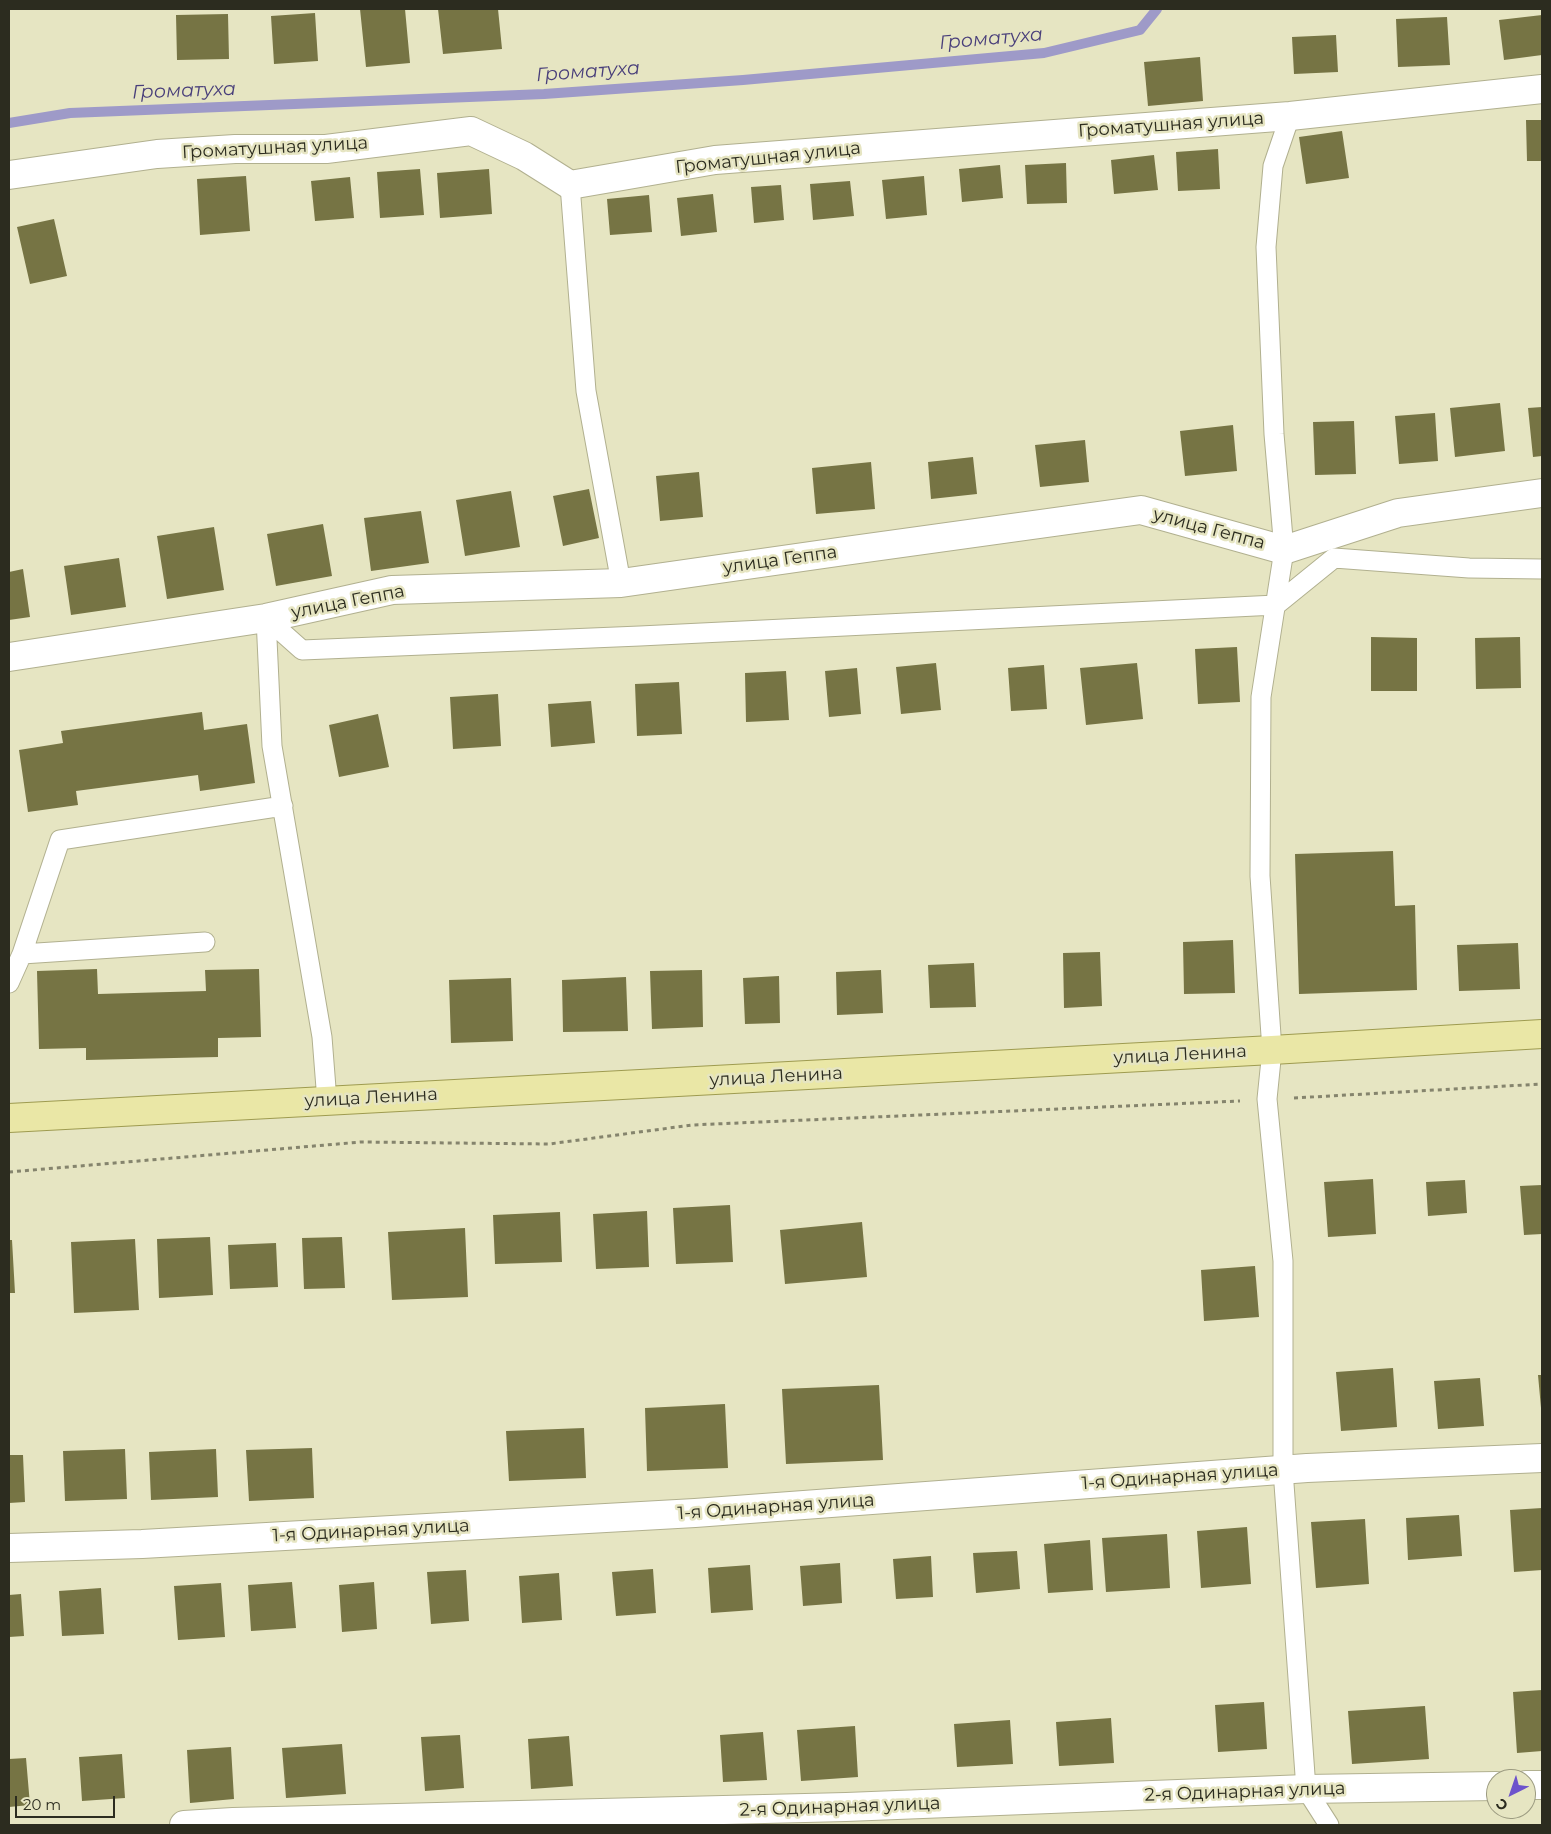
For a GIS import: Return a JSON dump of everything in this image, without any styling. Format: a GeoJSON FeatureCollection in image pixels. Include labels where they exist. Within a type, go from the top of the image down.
{"type":"FeatureCollection","features":[{"type":"Feature","properties":{"kind":"main road","name":"улица Ленина"},"geometry":{"type":"LineString","coordinates":[[9,1118],[1542,1034]]}},
{"type":"Feature","properties":{"kind":"street","name":"Громатушная улица"},"geometry":{"type":"LineString","coordinates":[[9,175],[157,154],[235,150],[326,149],[471,131],[524,156],[570,185],[715,160],[1290,116],[1542,89]]}},
{"type":"Feature","properties":{"kind":"street","name":"улица Геппа"},"geometry":{"type":"LineString","coordinates":[[9,657],[266,618],[392,590],[621,583],[845,550],[1141,510],[1284,550],[1398,513],[1542,493]]}},
{"type":"Feature","properties":{"kind":"street","name":"1-я Одинарная улица"},"geometry":{"type":"LineString","coordinates":[[9,1548],[142,1544],[695,1513],[1283,1470],[1542,1458]]}},
{"type":"Feature","properties":{"kind":"street","name":"2-я Одинарная улица"},"geometry":{"type":"LineString","coordinates":[[184,1825],[233,1822],[846,1807],[1306,1789],[1486,1786]]}},
{"type":"Feature","properties":{"kind":"lane"},"geometry":{"type":"LineString","coordinates":[[1290,116],[1274,166],[1266,247],[1274,434],[1284,550],[1261,697],[1260,876],[1272,1050],[1267,1100],[1283,1260],[1283,1470],[1306,1789],[1329,1825]]}},
{"type":"Feature","properties":{"kind":"lane"},"geometry":{"type":"LineString","coordinates":[[570,185],[586,391],[621,583]]}},
{"type":"Feature","properties":{"kind":"lane"},"geometry":{"type":"LineString","coordinates":[[266,618],[302,650],[640,636],[1276,605],[1334,558],[1469,568],[1542,569]]}},
{"type":"Feature","properties":{"kind":"lane"},"geometry":{"type":"LineString","coordinates":[[266,618],[272,746],[322,1037],[327,1101]]}},
{"type":"Feature","properties":{"kind":"lane"},"geometry":{"type":"LineString","coordinates":[[9,983],[22,954],[60,840],[282,806]]}},
{"type":"Feature","properties":{"kind":"lane"},"geometry":{"type":"LineString","coordinates":[[22,954],[205,942]]}},
{"type":"Feature","properties":{"kind":"path"},"geometry":{"type":"LineString","coordinates":[[9,1172],[361,1142],[549,1144],[692,1125],[1267,1100],[1542,1084]]}},
{"type":"Feature","properties":{"kind":"building"},"geometry":{"type":"Polygon","coordinates":[[[360,9],[405,9],[410,63],[366,67],[360,9]]]}},
{"type":"Feature","properties":{"kind":"building"},"geometry":{"type":"Polygon","coordinates":[[[438,9],[498,9],[502,49],[443,54],[438,9]]]}},
{"type":"Feature","properties":{"kind":"building"},"geometry":{"type":"Polygon","coordinates":[[[315,13],[318,61],[274,64],[271,16],[315,13]]]}},
{"type":"Feature","properties":{"kind":"building"},"geometry":{"type":"Polygon","coordinates":[[[228,14],[229,59],[177,60],[176,15],[228,14]]]}},
{"type":"Feature","properties":{"kind":"building"},"geometry":{"type":"Polygon","coordinates":[[[1542,15],[1542,55],[1504,60],[1499,20],[1542,15]]]}},
{"type":"Feature","properties":{"kind":"building"},"geometry":{"type":"Polygon","coordinates":[[[1447,17],[1450,65],[1398,67],[1396,19],[1447,17]]]}},
{"type":"Feature","properties":{"kind":"building"},"geometry":{"type":"Polygon","coordinates":[[[1336,35],[1338,72],[1294,74],[1292,37],[1336,35]]]}},
{"type":"Feature","properties":{"kind":"building"},"geometry":{"type":"Polygon","coordinates":[[[1200,57],[1203,101],[1148,106],[1144,62],[1200,57]]]}},
{"type":"Feature","properties":{"kind":"building"},"geometry":{"type":"Polygon","coordinates":[[[1526,120],[1542,120],[1542,161],[1527,161],[1526,120]]]}},
{"type":"Feature","properties":{"kind":"building"},"geometry":{"type":"Polygon","coordinates":[[[1342,131],[1349,178],[1306,184],[1299,137],[1342,131]]]}},
{"type":"Feature","properties":{"kind":"building"},"geometry":{"type":"Polygon","coordinates":[[[1218,149],[1220,189],[1178,191],[1176,152],[1218,149]]]}},
{"type":"Feature","properties":{"kind":"building"},"geometry":{"type":"Polygon","coordinates":[[[1154,155],[1158,190],[1114,194],[1111,160],[1154,155]]]}},
{"type":"Feature","properties":{"kind":"building"},"geometry":{"type":"Polygon","coordinates":[[[1066,163],[1067,203],[1027,204],[1025,165],[1066,163]]]}},
{"type":"Feature","properties":{"kind":"building"},"geometry":{"type":"Polygon","coordinates":[[[1000,165],[1003,198],[962,202],[959,169],[1000,165]]]}},
{"type":"Feature","properties":{"kind":"building"},"geometry":{"type":"Polygon","coordinates":[[[420,169],[424,215],[380,218],[377,172],[420,169]]]}},
{"type":"Feature","properties":{"kind":"building"},"geometry":{"type":"Polygon","coordinates":[[[489,169],[492,214],[440,218],[437,173],[489,169]]]}},
{"type":"Feature","properties":{"kind":"building"},"geometry":{"type":"Polygon","coordinates":[[[246,176],[250,231],[200,235],[197,179],[246,176]]]}},
{"type":"Feature","properties":{"kind":"building"},"geometry":{"type":"Polygon","coordinates":[[[924,176],[927,215],[886,219],[882,180],[924,176]]]}},
{"type":"Feature","properties":{"kind":"building"},"geometry":{"type":"Polygon","coordinates":[[[350,177],[354,218],[315,221],[311,181],[350,177]]]}},
{"type":"Feature","properties":{"kind":"building"},"geometry":{"type":"Polygon","coordinates":[[[850,181],[854,216],[813,220],[810,184],[850,181]]]}},
{"type":"Feature","properties":{"kind":"building"},"geometry":{"type":"Polygon","coordinates":[[[781,185],[784,220],[754,223],[751,187],[781,185]]]}},
{"type":"Feature","properties":{"kind":"building"},"geometry":{"type":"Polygon","coordinates":[[[713,194],[717,232],[681,236],[677,198],[713,194]]]}},
{"type":"Feature","properties":{"kind":"building"},"geometry":{"type":"Polygon","coordinates":[[[649,195],[652,232],[610,235],[607,199],[649,195]]]}},
{"type":"Feature","properties":{"kind":"building"},"geometry":{"type":"Polygon","coordinates":[[[54,219],[67,276],[30,284],[17,227],[54,219]]]}},
{"type":"Feature","properties":{"kind":"building"},"geometry":{"type":"Polygon","coordinates":[[[1500,403],[1505,451],[1455,457],[1450,408],[1500,403]]]}},
{"type":"Feature","properties":{"kind":"building"},"geometry":{"type":"Polygon","coordinates":[[[1542,407],[1542,456],[1533,457],[1528,408],[1542,407]]]}},
{"type":"Feature","properties":{"kind":"building"},"geometry":{"type":"Polygon","coordinates":[[[1435,413],[1438,461],[1399,464],[1395,416],[1435,413]]]}},
{"type":"Feature","properties":{"kind":"building"},"geometry":{"type":"Polygon","coordinates":[[[1354,421],[1356,474],[1315,475],[1313,422],[1354,421]]]}},
{"type":"Feature","properties":{"kind":"building"},"geometry":{"type":"Polygon","coordinates":[[[1233,425],[1237,471],[1185,476],[1180,431],[1233,425]]]}},
{"type":"Feature","properties":{"kind":"building"},"geometry":{"type":"Polygon","coordinates":[[[1085,440],[1089,482],[1040,487],[1035,445],[1085,440]]]}},
{"type":"Feature","properties":{"kind":"building"},"geometry":{"type":"Polygon","coordinates":[[[973,457],[977,494],[931,499],[928,462],[973,457]]]}},
{"type":"Feature","properties":{"kind":"building"},"geometry":{"type":"Polygon","coordinates":[[[871,462],[875,509],[816,514],[812,468],[871,462]]]}},
{"type":"Feature","properties":{"kind":"building"},"geometry":{"type":"Polygon","coordinates":[[[699,472],[703,517],[660,521],[656,476],[699,472]]]}},
{"type":"Feature","properties":{"kind":"building"},"geometry":{"type":"Polygon","coordinates":[[[589,489],[599,538],[563,546],[553,496],[589,489]]]}},
{"type":"Feature","properties":{"kind":"building"},"geometry":{"type":"Polygon","coordinates":[[[511,491],[520,547],[465,556],[456,500],[511,491]]]}},
{"type":"Feature","properties":{"kind":"building"},"geometry":{"type":"Polygon","coordinates":[[[421,511],[429,563],[371,571],[364,518],[421,511]]]}},
{"type":"Feature","properties":{"kind":"building"},"geometry":{"type":"Polygon","coordinates":[[[323,524],[332,576],[276,586],[267,534],[323,524]]]}},
{"type":"Feature","properties":{"kind":"building"},"geometry":{"type":"Polygon","coordinates":[[[214,527],[224,590],[167,599],[157,536],[214,527]]]}},
{"type":"Feature","properties":{"kind":"building"},"geometry":{"type":"Polygon","coordinates":[[[119,558],[126,607],[71,615],[64,566],[119,558]]]}},
{"type":"Feature","properties":{"kind":"building"},"geometry":{"type":"Polygon","coordinates":[[[23,569],[30,617],[9,620],[9,572],[23,569]]]}},
{"type":"Feature","properties":{"kind":"building"},"geometry":{"type":"Polygon","coordinates":[[[1371,637],[1417,638],[1417,691],[1371,691],[1371,637]]]}},
{"type":"Feature","properties":{"kind":"building"},"geometry":{"type":"Polygon","coordinates":[[[1520,637],[1521,688],[1476,689],[1475,638],[1520,637]]]}},
{"type":"Feature","properties":{"kind":"building"},"geometry":{"type":"Polygon","coordinates":[[[1237,647],[1240,702],[1198,704],[1195,649],[1237,647]]]}},
{"type":"Feature","properties":{"kind":"building"},"geometry":{"type":"Polygon","coordinates":[[[936,663],[941,710],[901,714],[896,667],[936,663]]]}},
{"type":"Feature","properties":{"kind":"building"},"geometry":{"type":"Polygon","coordinates":[[[1137,663],[1143,719],[1086,725],[1080,668],[1137,663]]]}},
{"type":"Feature","properties":{"kind":"building"},"geometry":{"type":"Polygon","coordinates":[[[1044,665],[1047,709],[1011,711],[1008,668],[1044,665]]]}},
{"type":"Feature","properties":{"kind":"building"},"geometry":{"type":"Polygon","coordinates":[[[857,668],[861,714],[829,717],[825,671],[857,668]]]}},
{"type":"Feature","properties":{"kind":"building"},"geometry":{"type":"Polygon","coordinates":[[[786,671],[789,720],[746,722],[745,673],[786,671]]]}},
{"type":"Feature","properties":{"kind":"building"},"geometry":{"type":"Polygon","coordinates":[[[679,682],[682,734],[637,736],[635,684],[679,682]]]}},
{"type":"Feature","properties":{"kind":"building"},"geometry":{"type":"Polygon","coordinates":[[[498,694],[501,746],[453,749],[450,697],[498,694]]]}},
{"type":"Feature","properties":{"kind":"building"},"geometry":{"type":"Polygon","coordinates":[[[591,701],[595,743],[551,747],[548,704],[591,701]]]}},
{"type":"Feature","properties":{"kind":"building"},"geometry":{"type":"Polygon","coordinates":[[[202,712],[204,730],[247,724],[255,783],[200,791],[198,775],[76,791],[78,805],[28,812],[19,750],[63,743],[61,731],[202,712]]]}},
{"type":"Feature","properties":{"kind":"building"},"geometry":{"type":"Polygon","coordinates":[[[378,714],[389,767],[339,777],[329,725],[378,714]]]}},
{"type":"Feature","properties":{"kind":"building"},"geometry":{"type":"Polygon","coordinates":[[[1393,851],[1395,906],[1415,905],[1417,990],[1299,994],[1295,854],[1393,851]]]}},
{"type":"Feature","properties":{"kind":"building"},"geometry":{"type":"Polygon","coordinates":[[[1233,940],[1235,993],[1184,994],[1183,942],[1233,940]]]}},
{"type":"Feature","properties":{"kind":"building"},"geometry":{"type":"Polygon","coordinates":[[[1518,943],[1520,989],[1459,991],[1457,945],[1518,943]]]}},
{"type":"Feature","properties":{"kind":"building"},"geometry":{"type":"Polygon","coordinates":[[[1100,952],[1102,1006],[1064,1008],[1063,953],[1100,952]]]}},
{"type":"Feature","properties":{"kind":"building"},"geometry":{"type":"Polygon","coordinates":[[[974,963],[976,1007],[930,1008],[928,965],[974,963]]]}},
{"type":"Feature","properties":{"kind":"building"},"geometry":{"type":"Polygon","coordinates":[[[97,969],[98,994],[206,991],[205,970],[259,969],[261,1037],[218,1038],[218,1057],[86,1060],[86,1048],[39,1049],[37,971],[97,969]]]}},
{"type":"Feature","properties":{"kind":"building"},"geometry":{"type":"Polygon","coordinates":[[[702,970],[703,1027],[652,1029],[650,971],[702,970]]]}},
{"type":"Feature","properties":{"kind":"building"},"geometry":{"type":"Polygon","coordinates":[[[881,970],[883,1013],[837,1015],[836,972],[881,970]]]}},
{"type":"Feature","properties":{"kind":"building"},"geometry":{"type":"Polygon","coordinates":[[[779,976],[780,1023],[745,1024],[743,978],[779,976]]]}},
{"type":"Feature","properties":{"kind":"building"},"geometry":{"type":"Polygon","coordinates":[[[626,977],[628,1031],[563,1032],[562,980],[626,977]]]}},
{"type":"Feature","properties":{"kind":"building"},"geometry":{"type":"Polygon","coordinates":[[[511,978],[513,1041],[451,1043],[449,980],[511,978]]]}},
{"type":"Feature","properties":{"kind":"building"},"geometry":{"type":"Polygon","coordinates":[[[1373,1179],[1376,1234],[1328,1237],[1324,1182],[1373,1179]]]}},
{"type":"Feature","properties":{"kind":"building"},"geometry":{"type":"Polygon","coordinates":[[[1465,1180],[1467,1213],[1428,1216],[1426,1182],[1465,1180]]]}},
{"type":"Feature","properties":{"kind":"building"},"geometry":{"type":"Polygon","coordinates":[[[1542,1185],[1542,1234],[1524,1235],[1520,1186],[1542,1185]]]}},
{"type":"Feature","properties":{"kind":"building"},"geometry":{"type":"Polygon","coordinates":[[[730,1205],[733,1262],[676,1264],[673,1208],[730,1205]]]}},
{"type":"Feature","properties":{"kind":"building"},"geometry":{"type":"Polygon","coordinates":[[[647,1211],[649,1267],[596,1269],[593,1214],[647,1211]]]}},
{"type":"Feature","properties":{"kind":"building"},"geometry":{"type":"Polygon","coordinates":[[[560,1212],[562,1262],[495,1264],[493,1215],[560,1212]]]}},
{"type":"Feature","properties":{"kind":"building"},"geometry":{"type":"Polygon","coordinates":[[[862,1222],[867,1277],[785,1284],[780,1230],[862,1222]]]}},
{"type":"Feature","properties":{"kind":"building"},"geometry":{"type":"Polygon","coordinates":[[[465,1228],[468,1297],[392,1300],[388,1232],[465,1228]]]}},
{"type":"Feature","properties":{"kind":"building"},"geometry":{"type":"Polygon","coordinates":[[[210,1237],[213,1295],[159,1298],[157,1239],[210,1237]]]}},
{"type":"Feature","properties":{"kind":"building"},"geometry":{"type":"Polygon","coordinates":[[[342,1237],[345,1288],[304,1289],[302,1238],[342,1237]]]}},
{"type":"Feature","properties":{"kind":"building"},"geometry":{"type":"Polygon","coordinates":[[[135,1239],[139,1310],[74,1313],[71,1242],[135,1239]]]}},
{"type":"Feature","properties":{"kind":"building"},"geometry":{"type":"Polygon","coordinates":[[[9,1240],[12,1240],[15,1293],[9,1293],[9,1240]]]}},
{"type":"Feature","properties":{"kind":"building"},"geometry":{"type":"Polygon","coordinates":[[[276,1243],[278,1287],[230,1289],[228,1245],[276,1243]]]}},
{"type":"Feature","properties":{"kind":"building"},"geometry":{"type":"Polygon","coordinates":[[[1255,1266],[1259,1317],[1204,1321],[1201,1270],[1255,1266]]]}},
{"type":"Feature","properties":{"kind":"building"},"geometry":{"type":"Polygon","coordinates":[[[1393,1368],[1397,1427],[1341,1431],[1336,1372],[1393,1368]]]}},
{"type":"Feature","properties":{"kind":"building"},"geometry":{"type":"Polygon","coordinates":[[[1538,1375],[1542,1375],[1542,1408],[1541,1408],[1538,1375]]]}},
{"type":"Feature","properties":{"kind":"building"},"geometry":{"type":"Polygon","coordinates":[[[1480,1378],[1484,1426],[1438,1429],[1434,1381],[1480,1378]]]}},
{"type":"Feature","properties":{"kind":"building"},"geometry":{"type":"Polygon","coordinates":[[[879,1385],[883,1460],[786,1464],[782,1389],[879,1385]]]}},
{"type":"Feature","properties":{"kind":"building"},"geometry":{"type":"Polygon","coordinates":[[[725,1404],[728,1468],[647,1471],[645,1408],[725,1404]]]}},
{"type":"Feature","properties":{"kind":"building"},"geometry":{"type":"Polygon","coordinates":[[[584,1428],[586,1478],[509,1481],[506,1431],[584,1428]]]}},
{"type":"Feature","properties":{"kind":"building"},"geometry":{"type":"Polygon","coordinates":[[[312,1448],[314,1498],[249,1501],[246,1450],[312,1448]]]}},
{"type":"Feature","properties":{"kind":"building"},"geometry":{"type":"Polygon","coordinates":[[[125,1449],[127,1499],[65,1501],[63,1451],[125,1449]]]}},
{"type":"Feature","properties":{"kind":"building"},"geometry":{"type":"Polygon","coordinates":[[[216,1449],[218,1497],[151,1500],[149,1452],[216,1449]]]}},
{"type":"Feature","properties":{"kind":"building"},"geometry":{"type":"Polygon","coordinates":[[[9,1455],[23,1455],[25,1502],[9,1503],[9,1455]]]}},
{"type":"Feature","properties":{"kind":"building"},"geometry":{"type":"Polygon","coordinates":[[[1542,1508],[1542,1570],[1514,1572],[1510,1510],[1542,1508]]]}},
{"type":"Feature","properties":{"kind":"building"},"geometry":{"type":"Polygon","coordinates":[[[1459,1515],[1462,1556],[1408,1560],[1406,1518],[1459,1515]]]}},
{"type":"Feature","properties":{"kind":"building"},"geometry":{"type":"Polygon","coordinates":[[[1365,1519],[1369,1584],[1316,1588],[1311,1522],[1365,1519]]]}},
{"type":"Feature","properties":{"kind":"building"},"geometry":{"type":"Polygon","coordinates":[[[1247,1527],[1251,1584],[1201,1588],[1197,1531],[1247,1527]]]}},
{"type":"Feature","properties":{"kind":"building"},"geometry":{"type":"Polygon","coordinates":[[[1167,1534],[1170,1588],[1106,1592],[1102,1538],[1167,1534]]]}},
{"type":"Feature","properties":{"kind":"building"},"geometry":{"type":"Polygon","coordinates":[[[1090,1540],[1093,1590],[1048,1593],[1044,1544],[1090,1540]]]}},
{"type":"Feature","properties":{"kind":"building"},"geometry":{"type":"Polygon","coordinates":[[[1017,1551],[1020,1589],[976,1593],[973,1553],[1017,1551]]]}},
{"type":"Feature","properties":{"kind":"building"},"geometry":{"type":"Polygon","coordinates":[[[931,1556],[933,1597],[896,1599],[893,1559],[931,1556]]]}},
{"type":"Feature","properties":{"kind":"building"},"geometry":{"type":"Polygon","coordinates":[[[840,1563],[842,1603],[803,1606],[800,1566],[840,1563]]]}},
{"type":"Feature","properties":{"kind":"building"},"geometry":{"type":"Polygon","coordinates":[[[750,1565],[753,1610],[711,1613],[708,1568],[750,1565]]]}},
{"type":"Feature","properties":{"kind":"building"},"geometry":{"type":"Polygon","coordinates":[[[653,1569],[656,1613],[616,1616],[612,1572],[653,1569]]]}},
{"type":"Feature","properties":{"kind":"building"},"geometry":{"type":"Polygon","coordinates":[[[466,1570],[469,1621],[431,1624],[427,1572],[466,1570]]]}},
{"type":"Feature","properties":{"kind":"building"},"geometry":{"type":"Polygon","coordinates":[[[559,1573],[562,1620],[522,1623],[519,1576],[559,1573]]]}},
{"type":"Feature","properties":{"kind":"building"},"geometry":{"type":"Polygon","coordinates":[[[292,1582],[296,1628],[251,1631],[248,1585],[292,1582]]]}},
{"type":"Feature","properties":{"kind":"building"},"geometry":{"type":"Polygon","coordinates":[[[374,1582],[377,1629],[342,1632],[339,1585],[374,1582]]]}},
{"type":"Feature","properties":{"kind":"building"},"geometry":{"type":"Polygon","coordinates":[[[221,1583],[225,1637],[178,1640],[174,1586],[221,1583]]]}},
{"type":"Feature","properties":{"kind":"building"},"geometry":{"type":"Polygon","coordinates":[[[101,1588],[104,1634],[62,1636],[59,1591],[101,1588]]]}},
{"type":"Feature","properties":{"kind":"building"},"geometry":{"type":"Polygon","coordinates":[[[21,1594],[24,1636],[9,1637],[9,1595],[21,1594]]]}},
{"type":"Feature","properties":{"kind":"building"},"geometry":{"type":"Polygon","coordinates":[[[1542,1690],[1542,1751],[1517,1753],[1513,1692],[1542,1690]]]}},
{"type":"Feature","properties":{"kind":"building"},"geometry":{"type":"Polygon","coordinates":[[[1264,1702],[1267,1749],[1218,1752],[1215,1705],[1264,1702]]]}},
{"type":"Feature","properties":{"kind":"building"},"geometry":{"type":"Polygon","coordinates":[[[1425,1706],[1429,1759],[1352,1764],[1348,1711],[1425,1706]]]}},
{"type":"Feature","properties":{"kind":"building"},"geometry":{"type":"Polygon","coordinates":[[[1111,1718],[1114,1763],[1059,1766],[1056,1722],[1111,1718]]]}},
{"type":"Feature","properties":{"kind":"building"},"geometry":{"type":"Polygon","coordinates":[[[1010,1720],[1013,1764],[957,1767],[954,1724],[1010,1720]]]}},
{"type":"Feature","properties":{"kind":"building"},"geometry":{"type":"Polygon","coordinates":[[[855,1726],[858,1777],[801,1781],[797,1730],[855,1726]]]}},
{"type":"Feature","properties":{"kind":"building"},"geometry":{"type":"Polygon","coordinates":[[[763,1732],[767,1780],[723,1782],[720,1735],[763,1732]]]}},
{"type":"Feature","properties":{"kind":"building"},"geometry":{"type":"Polygon","coordinates":[[[460,1735],[464,1788],[425,1791],[421,1737],[460,1735]]]}},
{"type":"Feature","properties":{"kind":"building"},"geometry":{"type":"Polygon","coordinates":[[[569,1736],[573,1786],[531,1789],[528,1739],[569,1736]]]}},
{"type":"Feature","properties":{"kind":"building"},"geometry":{"type":"Polygon","coordinates":[[[342,1744],[346,1794],[286,1798],[282,1748],[342,1744]]]}},
{"type":"Feature","properties":{"kind":"building"},"geometry":{"type":"Polygon","coordinates":[[[231,1747],[234,1799],[190,1803],[187,1750],[231,1747]]]}},
{"type":"Feature","properties":{"kind":"building"},"geometry":{"type":"Polygon","coordinates":[[[122,1754],[125,1798],[82,1801],[79,1757],[122,1754]]]}},
{"type":"Feature","properties":{"kind":"building"},"geometry":{"type":"Polygon","coordinates":[[[26,1758],[30,1805],[9,1807],[9,1759],[26,1758]]]}},
{"type":"Feature","properties":{"kind":"waterway","name":"Громатуха"},"geometry":{"type":"LineString","coordinates":[[9,123],[70,113],[544,94],[743,80],[1044,53],[1140,30],[1157,9]]}}]}
